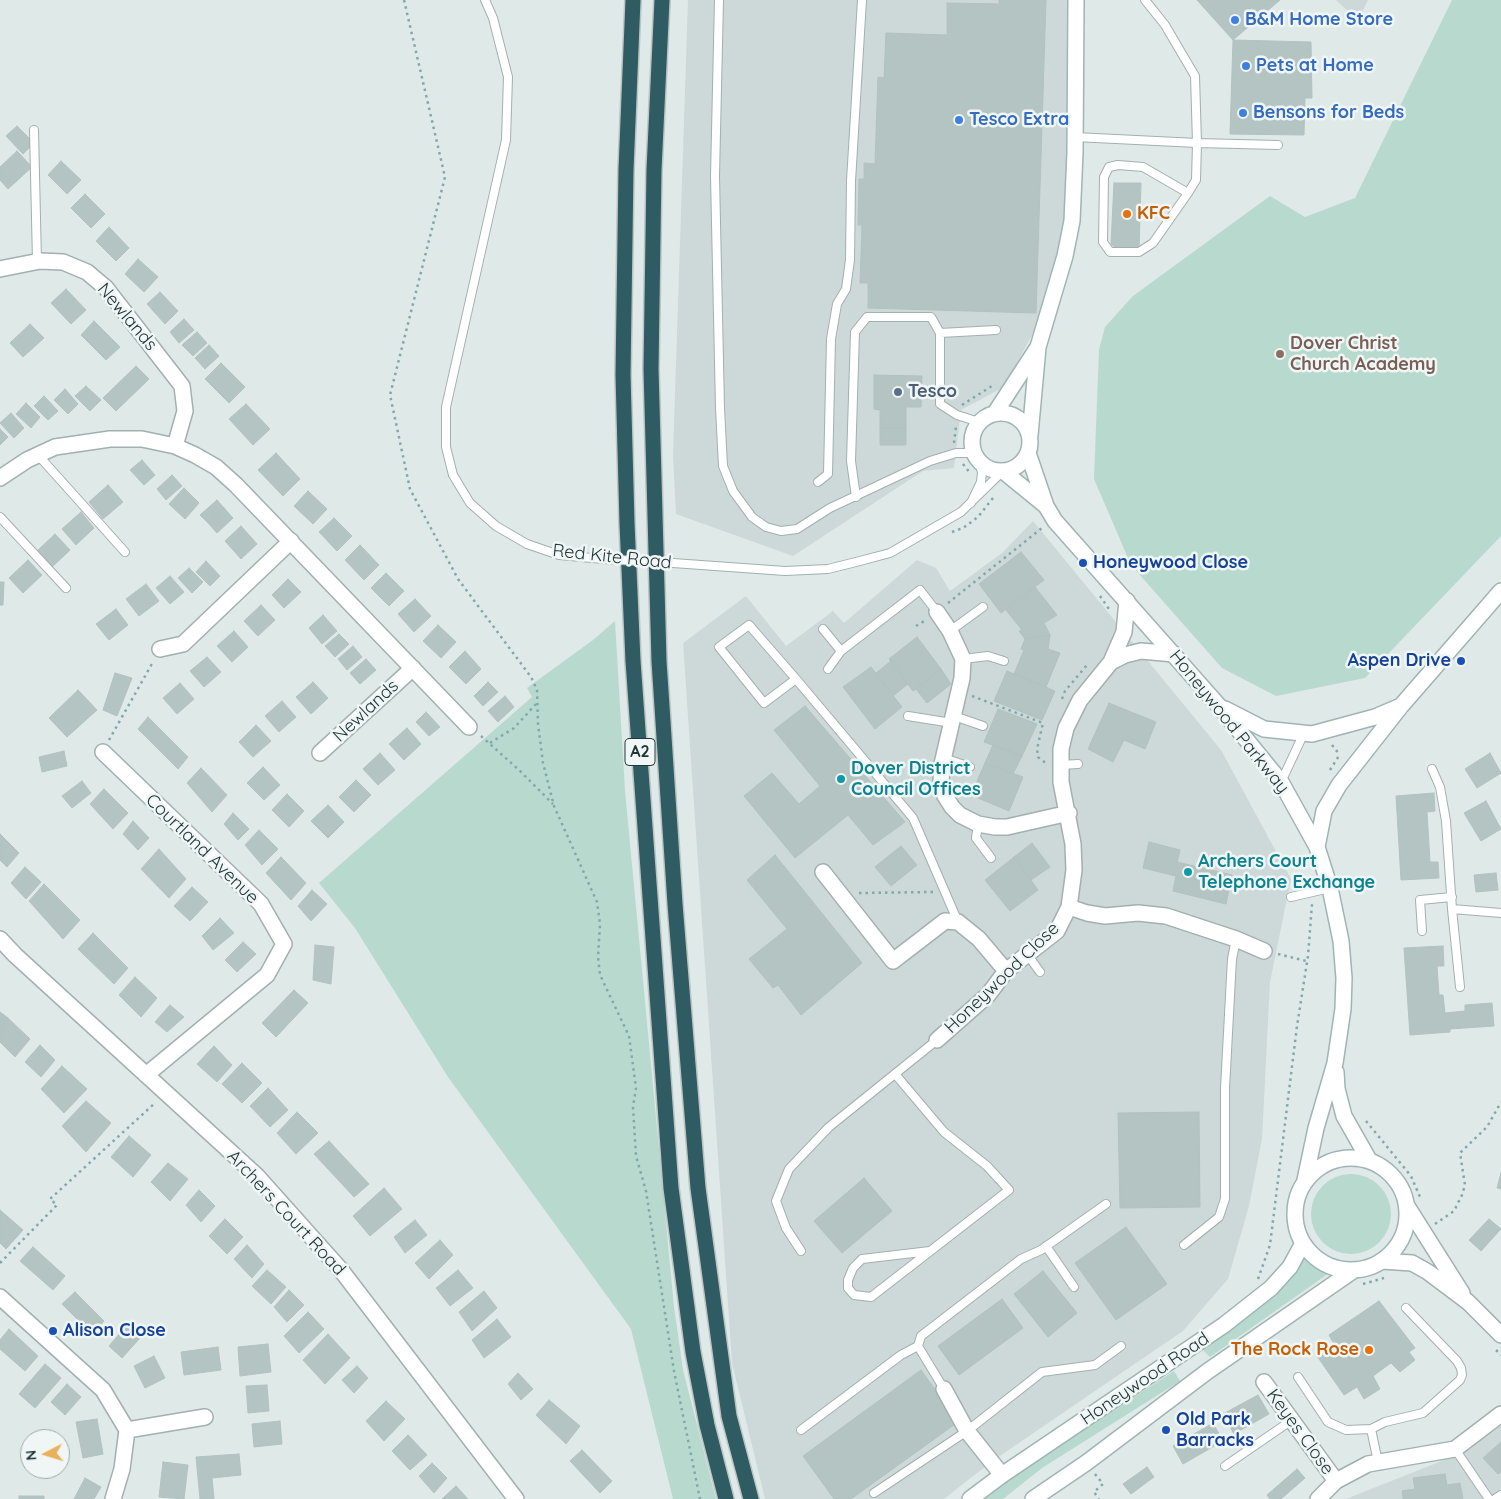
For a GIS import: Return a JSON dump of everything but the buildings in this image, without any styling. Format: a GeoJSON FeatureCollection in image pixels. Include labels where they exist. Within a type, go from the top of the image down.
{"type":"FeatureCollection","features":[{"type":"Feature","properties":{"kind":"highway","name":"A2"},"geometry":{"type":"LineString","coordinates":[[633,0],[626,170],[623,375],[627,523],[634,661],[671,1188],[695,1361],[706,1424],[726,1499]]}},
{"type":"Feature","properties":{"kind":"highway","name":"A2"},"geometry":{"type":"LineString","coordinates":[[662,0],[654,170],[651,370],[659,661],[675,904],[698,1188],[729,1416],[751,1499]]}},
{"type":"Feature","properties":{"kind":"street"},"geometry":{"type":"LineString","coordinates":[[1038,347],[995,413],[979,422],[973,429],[972,447],[979,462],[994,470],[1003,471],[1018,466],[1028,453],[1038,347],[1065,256],[1072,221],[1076,0]]}},
{"type":"Feature","properties":{"kind":"street","name":"Newlands"},"geometry":{"type":"LineString","coordinates":[[0,269],[37,262],[63,262],[87,272],[100,283],[182,386],[186,411],[175,446]]}},
{"type":"Feature","properties":{"kind":"street"},"geometry":{"type":"LineString","coordinates":[[995,413],[1015,415],[1026,426],[1030,435]]}},
{"type":"Feature","properties":{"kind":"street","name":"Newlands"},"geometry":{"type":"LineString","coordinates":[[0,478],[55,447],[110,439],[142,439],[175,446],[216,467],[291,541],[469,727]]}},
{"type":"Feature","properties":{"kind":"street","name":"Honeywood Parkway"},"geometry":{"type":"LineString","coordinates":[[1028,453],[1046,506],[1055,521],[1174,654],[1281,782],[1317,847],[1330,888],[1341,941],[1344,978],[1343,1009],[1335,1063],[1316,1128],[1305,1180]]}},
{"type":"Feature","properties":{"kind":"street","name":"Honeywood Parkway"},"geometry":{"type":"LineString","coordinates":[[1003,471],[1046,506]]}},
{"type":"Feature","properties":{"kind":"street"},"geometry":{"type":"LineString","coordinates":[[160,649],[183,644],[291,541]]}},
{"type":"Feature","properties":{"kind":"street"},"geometry":{"type":"LineString","coordinates":[[1317,847],[1324,811],[1335,792],[1402,706],[1501,591]]}},
{"type":"Feature","properties":{"kind":"street","name":"Honeywood Close"},"geometry":{"type":"LineString","coordinates":[[937,1040],[988,995],[1006,970],[1057,931],[1069,906],[1074,870],[1068,813],[1053,762],[1073,712],[1080,700],[1111,662],[1124,632],[1127,601]]}},
{"type":"Feature","properties":{"kind":"street"},"geometry":{"type":"LineString","coordinates":[[937,612],[950,630],[963,660],[959,691],[944,758],[941,782],[945,796],[960,815],[978,824],[1007,827],[1068,813]]}},
{"type":"Feature","properties":{"kind":"street","name":"Honeywood Close"},"geometry":{"type":"LineString","coordinates":[[1111,662],[1125,655],[1141,651],[1174,654]]}},
{"type":"Feature","properties":{"kind":"street","name":"Newlands"},"geometry":{"type":"LineString","coordinates":[[320,753],[412,668]]}},
{"type":"Feature","properties":{"kind":"street"},"geometry":{"type":"LineString","coordinates":[[1219,706],[1264,729],[1304,734],[1325,732],[1375,717],[1402,706]]}},
{"type":"Feature","properties":{"kind":"street","name":"Courtland Avenue"},"geometry":{"type":"LineString","coordinates":[[103,752],[261,904],[284,944],[267,975],[146,1075]]}},
{"type":"Feature","properties":{"kind":"street"},"geometry":{"type":"LineString","coordinates":[[823,872],[893,961],[951,921],[979,939],[1006,970]]}},
{"type":"Feature","properties":{"kind":"street"},"geometry":{"type":"LineString","coordinates":[[1069,906],[1087,913],[1105,916],[1138,913],[1166,916],[1236,939],[1264,951]]}},
{"type":"Feature","properties":{"kind":"street","name":"Archers Court Road"},"geometry":{"type":"LineString","coordinates":[[0,939],[15,955],[256,1176],[341,1270],[516,1499]]}},
{"type":"Feature","properties":{"kind":"street","name":"Honeywood Parkway"},"geometry":{"type":"LineString","coordinates":[[1335,1063],[1337,1089],[1344,1116],[1369,1160]]}},
{"type":"Feature","properties":{"kind":"street"},"geometry":{"type":"LineString","coordinates":[[1355,1157],[1369,1160],[1383,1167],[1403,1191],[1407,1206],[1407,1222],[1402,1237],[1394,1250],[1382,1261],[1354,1270],[1338,1269],[1324,1264],[1312,1255],[1303,1243],[1296,1228],[1294,1211],[1297,1195],[1305,1180],[1315,1170],[1334,1160],[1355,1157]]}},
{"type":"Feature","properties":{"kind":"street"},"geometry":{"type":"LineString","coordinates":[[1407,1206],[1468,1302],[1498,1342]]}},
{"type":"Feature","properties":{"kind":"street","name":"Honeywood Road"},"geometry":{"type":"LineString","coordinates":[[970,1499],[1002,1475],[1224,1326],[1270,1288],[1290,1267],[1303,1243]]}},
{"type":"Feature","properties":{"kind":"street"},"geometry":{"type":"LineString","coordinates":[[1382,1261],[1412,1263],[1428,1272],[1468,1302]]}},
{"type":"Feature","properties":{"kind":"street","name":"Honeywood Road"},"geometry":{"type":"LineString","coordinates":[[1032,1499],[1086,1463],[1208,1372],[1354,1270]]}},
{"type":"Feature","properties":{"kind":"street"},"geometry":{"type":"LineString","coordinates":[[0,1297],[103,1390],[127,1430],[122,1470],[113,1499]]}},
{"type":"Feature","properties":{"kind":"street","name":"Keyes Close"},"geometry":{"type":"LineString","coordinates":[[1264,1382],[1336,1481]]}},
{"type":"Feature","properties":{"kind":"street"},"geometry":{"type":"LineString","coordinates":[[944,1389],[967,1431],[1002,1475]]}},
{"type":"Feature","properties":{"kind":"street"},"geometry":{"type":"LineString","coordinates":[[1318,1499],[1336,1481],[1368,1464],[1455,1449],[1501,1414]]}},
{"type":"Feature","properties":{"kind":"street"},"geometry":{"type":"LineString","coordinates":[[127,1430],[205,1416]]}},
{"type":"Feature","properties":{"kind":"lane","name":"Red Kite Road"},"geometry":{"type":"LineString","coordinates":[[484,0],[492,18],[508,77],[506,140],[446,407],[446,446],[453,475],[470,503],[496,526],[527,544],[559,555],[785,571],[828,569],[890,553],[961,512],[1003,471]]}},
{"type":"Feature","properties":{"kind":"lane"},"geometry":{"type":"LineString","coordinates":[[719,0],[715,176],[720,408],[724,474],[732,491],[752,517],[766,527],[781,531],[797,529],[830,508],[930,461],[956,453],[969,453],[979,462],[981,482],[971,503]]}},
{"type":"Feature","properties":{"kind":"lane"},"geometry":{"type":"LineString","coordinates":[[818,482],[828,474],[831,339],[837,304],[846,289],[850,260],[851,181],[862,0]]}},
{"type":"Feature","properties":{"kind":"lane"},"geometry":{"type":"LineString","coordinates":[[1145,0],[1165,25],[1195,76],[1196,180],[1188,193],[1153,242],[1139,252],[1110,252],[1103,242],[1104,177],[1109,167],[1118,165],[1143,167],[1188,193]]}},
{"type":"Feature","properties":{"kind":"lane"},"geometry":{"type":"LineString","coordinates":[[34,130],[37,262]]}},
{"type":"Feature","properties":{"kind":"lane"},"geometry":{"type":"LineString","coordinates":[[1075,138],[1278,145]]}},
{"type":"Feature","properties":{"kind":"lane"},"geometry":{"type":"LineString","coordinates":[[856,497],[851,461],[855,332],[867,316],[931,317],[940,333],[940,404],[957,415],[979,422]]}},
{"type":"Feature","properties":{"kind":"lane"},"geometry":{"type":"LineString","coordinates":[[940,333],[996,330]]}},
{"type":"Feature","properties":{"kind":"lane"},"geometry":{"type":"LineString","coordinates":[[38,455],[124,552]]}},
{"type":"Feature","properties":{"kind":"lane"},"geometry":{"type":"LineString","coordinates":[[0,518],[66,588]]}},
{"type":"Feature","properties":{"kind":"lane"},"geometry":{"type":"LineString","coordinates":[[828,669],[841,651],[920,590],[937,612]]}},
{"type":"Feature","properties":{"kind":"lane"},"geometry":{"type":"LineString","coordinates":[[950,630],[983,607]]}},
{"type":"Feature","properties":{"kind":"lane"},"geometry":{"type":"LineString","coordinates":[[796,679],[764,702],[719,647],[749,625],[796,679],[913,818],[951,921]]}},
{"type":"Feature","properties":{"kind":"lane"},"geometry":{"type":"LineString","coordinates":[[823,628],[841,651]]}},
{"type":"Feature","properties":{"kind":"lane"},"geometry":{"type":"LineString","coordinates":[[963,660],[988,656],[1004,661]]}},
{"type":"Feature","properties":{"kind":"lane"},"geometry":{"type":"LineString","coordinates":[[908,716],[953,720],[983,726]]}},
{"type":"Feature","properties":{"kind":"lane"},"geometry":{"type":"LineString","coordinates":[[1281,782],[1304,734]]}},
{"type":"Feature","properties":{"kind":"lane"},"geometry":{"type":"LineString","coordinates":[[944,758],[970,767]]}},
{"type":"Feature","properties":{"kind":"lane"},"geometry":{"type":"LineString","coordinates":[[1053,762],[1078,764]]}},
{"type":"Feature","properties":{"kind":"lane"},"geometry":{"type":"LineString","coordinates":[[1432,769],[1440,787],[1446,821],[1460,987]]}},
{"type":"Feature","properties":{"kind":"lane"},"geometry":{"type":"LineString","coordinates":[[978,824],[976,838],[992,858]]}},
{"type":"Feature","properties":{"kind":"lane"},"geometry":{"type":"LineString","coordinates":[[1291,897],[1330,888]]}},
{"type":"Feature","properties":{"kind":"lane"},"geometry":{"type":"LineString","coordinates":[[1422,931],[1420,900],[1452,897]]}},
{"type":"Feature","properties":{"kind":"lane"},"geometry":{"type":"LineString","coordinates":[[1452,909],[1501,913]]}},
{"type":"Feature","properties":{"kind":"lane"},"geometry":{"type":"LineString","coordinates":[[1184,1245],[1219,1218],[1224,1199],[1225,1088],[1232,959],[1236,939]]}},
{"type":"Feature","properties":{"kind":"lane"},"geometry":{"type":"LineString","coordinates":[[1027,954],[1040,972]]}},
{"type":"Feature","properties":{"kind":"lane"},"geometry":{"type":"LineString","coordinates":[[801,1252],[786,1228],[776,1201],[789,1169],[829,1127],[937,1040]]}},
{"type":"Feature","properties":{"kind":"lane"},"geometry":{"type":"LineString","coordinates":[[895,1074],[944,1132],[987,1166],[1009,1190],[871,1297],[854,1296],[848,1288],[848,1280],[852,1268],[862,1259],[930,1251]]}},
{"type":"Feature","properties":{"kind":"lane"},"geometry":{"type":"LineString","coordinates":[[801,1430],[901,1356],[918,1346],[922,1336],[928,1330],[1021,1259],[1046,1246],[1106,1204]]}},
{"type":"Feature","properties":{"kind":"lane"},"geometry":{"type":"LineString","coordinates":[[1046,1246],[1074,1286]]}},
{"type":"Feature","properties":{"kind":"lane"},"geometry":{"type":"LineString","coordinates":[[1298,1376],[1328,1422],[1346,1430],[1371,1429],[1385,1422],[1423,1413],[1460,1380],[1462,1368],[1457,1360],[1406,1308]]}},
{"type":"Feature","properties":{"kind":"lane"},"geometry":{"type":"LineString","coordinates":[[918,1346],[944,1389]]}},
{"type":"Feature","properties":{"kind":"lane"},"geometry":{"type":"LineString","coordinates":[[874,1493],[967,1431],[1042,1372],[1095,1365],[1122,1346]]}},
{"type":"Feature","properties":{"kind":"lane"},"geometry":{"type":"LineString","coordinates":[[1226,1466],[1292,1420]]}},
{"type":"Feature","properties":{"kind":"lane"},"geometry":{"type":"LineString","coordinates":[[1371,1429],[1378,1462]]}},
{"type":"Feature","properties":{"kind":"lane"},"geometry":{"type":"LineString","coordinates":[[1455,1449],[1489,1499]]}},
{"type":"Feature","properties":{"kind":"lane"},"geometry":{"type":"LineString","coordinates":[[1495,1499],[1501,1495]]}},
{"type":"Feature","properties":{"kind":"path"},"geometry":{"type":"LineString","coordinates":[[404,0],[445,177],[390,395],[410,489],[458,579],[531,677],[537,690],[543,763],[554,806],[596,902],[600,924],[598,957],[600,975],[629,1036],[636,1088],[633,1107],[636,1156],[646,1190],[674,1371],[700,1499]]}},
{"type":"Feature","properties":{"kind":"path"},"geometry":{"type":"LineString","coordinates":[[937,612],[1045,526],[1039,521]]}},
{"type":"Feature","properties":{"kind":"path"},"geometry":{"type":"LineString","coordinates":[[1099,596],[1111,613]]}},
{"type":"Feature","properties":{"kind":"path"},"geometry":{"type":"LineString","coordinates":[[103,752],[160,649]]}},
{"type":"Feature","properties":{"kind":"path"},"geometry":{"type":"LineString","coordinates":[[1060,705],[1065,691],[1091,661]]}},
{"type":"Feature","properties":{"kind":"path"},"geometry":{"type":"LineString","coordinates":[[959,691],[1052,727]]}},
{"type":"Feature","properties":{"kind":"path"},"geometry":{"type":"LineString","coordinates":[[490,743],[514,728],[537,703]]}},
{"type":"Feature","properties":{"kind":"path"},"geometry":{"type":"LineString","coordinates":[[1043,723],[1037,748],[1038,757],[1048,765],[1053,762]]}},
{"type":"Feature","properties":{"kind":"path"},"geometry":{"type":"LineString","coordinates":[[469,727],[490,743],[554,806]]}},
{"type":"Feature","properties":{"kind":"path"},"geometry":{"type":"LineString","coordinates":[[838,891],[856,893],[934,892],[951,921]]}},
{"type":"Feature","properties":{"kind":"path"},"geometry":{"type":"LineString","coordinates":[[1253,1284],[1258,1278],[1270,1245],[1307,961],[1313,892]]}},
{"type":"Feature","properties":{"kind":"path"},"geometry":{"type":"LineString","coordinates":[[1264,951],[1307,961]]}},
{"type":"Feature","properties":{"kind":"path"},"geometry":{"type":"LineString","coordinates":[[0,1263],[57,1205],[50,1199],[166,1094]]}},
{"type":"Feature","properties":{"kind":"path"},"geometry":{"type":"LineString","coordinates":[[1436,1223],[1454,1211],[1462,1195],[1464,1185],[1460,1154],[1487,1127],[1501,1102]]}},
{"type":"Feature","properties":{"kind":"path"},"geometry":{"type":"LineString","coordinates":[[1364,1119],[1411,1176],[1422,1202]]}},
{"type":"Feature","properties":{"kind":"path"},"geometry":{"type":"LineString","coordinates":[[1431,1216],[1441,1231]]}},
{"type":"Feature","properties":{"kind":"path"},"geometry":{"type":"LineString","coordinates":[[1435,1250],[1436,1223]]}},
{"type":"Feature","properties":{"kind":"path"},"geometry":{"type":"LineString","coordinates":[[1355,1288],[1390,1276]]}},
{"type":"Feature","properties":{"kind":"path"},"geometry":{"type":"LineString","coordinates":[[1498,1342],[1501,1355]]}},
{"type":"Feature","properties":{"kind":"path"},"geometry":{"type":"LineString","coordinates":[[1094,1472],[1103,1484],[1094,1492],[1099,1499]]}},
{"type":"Feature","properties":{"kind":"shaded area"},"geometry":{"type":"Polygon","coordinates":[[[688,0],[1076,0],[1075,153],[1054,294],[1004,387],[961,410],[954,468],[923,471],[793,556],[676,514],[673,454],[688,0]]]}},
{"type":"Feature","properties":{"kind":"shaded area"},"geometry":{"type":"Polygon","coordinates":[[[1336,0],[1368,0],[1358,21],[1336,0]]]}},
{"type":"Feature","properties":{"kind":"shaded area"},"geometry":{"type":"Polygon","coordinates":[[[1033,521],[1221,750],[1291,879],[1270,982],[1262,1139],[1249,1206],[1228,1279],[1183,1331],[991,1462],[944,1499],[765,1499],[732,1363],[683,643],[746,596],[786,646],[833,611],[844,623],[917,560],[936,568],[950,591],[1002,553],[1033,521]]]}},
{"type":"Feature","properties":{"kind":"shaded area"},"geometry":{"type":"Polygon","coordinates":[[[1501,1420],[1501,1499],[1346,1499],[1469,1450],[1501,1420]]]}},
{"type":"Feature","properties":{"kind":"green space","name":"Dover Christ Church Academy"},"geometry":{"type":"Polygon","coordinates":[[[1452,0],[1501,0],[1501,536],[1365,678],[1276,696],[1222,668],[1131,565],[1094,479],[1099,350],[1105,327],[1133,296],[1270,196],[1305,217],[1355,198],[1452,0]]]}},
{"type":"Feature","properties":{"kind":"green space"},"geometry":{"type":"Polygon","coordinates":[[[615,621],[625,791],[674,1307],[683,1370],[716,1499],[673,1499],[631,1329],[448,1077],[355,928],[319,883],[532,697],[527,688],[593,640],[615,621]]]}},
{"type":"Feature","properties":{"kind":"green space"},"geometry":{"type":"Polygon","coordinates":[[[1343,1174],[1359,1174],[1380,1185],[1391,1206],[1391,1222],[1380,1243],[1359,1254],[1343,1254],[1329,1248],[1317,1236],[1311,1222],[1311,1206],[1317,1192],[1329,1180],[1343,1174]]]}},
{"type":"Feature","properties":{"kind":"green space"},"geometry":{"type":"Polygon","coordinates":[[[1305,1252],[1332,1271],[1210,1357],[1203,1350],[1222,1334],[1305,1252]]]}},
{"type":"Feature","properties":{"kind":"green space"},"geometry":{"type":"Polygon","coordinates":[[[1174,1371],[1180,1381],[1042,1468],[1003,1499],[984,1499],[1036,1461],[1174,1371]]]}},
{"type":"Feature","properties":{"kind":"place","name":"B&M Home Store"},"geometry":{"type":"Point","coordinates":[1235,20]}},
{"type":"Feature","properties":{"kind":"place","name":"Pets at Home"},"geometry":{"type":"Point","coordinates":[1246,66]}},
{"type":"Feature","properties":{"kind":"place","name":"Bensons for Beds"},"geometry":{"type":"Point","coordinates":[1243,113]}},
{"type":"Feature","properties":{"kind":"place","name":"Tesco Extra"},"geometry":{"type":"Point","coordinates":[959,120]}},
{"type":"Feature","properties":{"kind":"place","name":"KFC"},"geometry":{"type":"Point","coordinates":[1127,214]}},
{"type":"Feature","properties":{"kind":"place","name":"Dover Christ Church Academy"},"geometry":{"type":"Point","coordinates":[1280,354]}},
{"type":"Feature","properties":{"kind":"place","name":"Tesco"},"geometry":{"type":"Point","coordinates":[898,392]}},
{"type":"Feature","properties":{"kind":"place","name":"Honeywood Close"},"geometry":{"type":"Point","coordinates":[1083,563]}},
{"type":"Feature","properties":{"kind":"place","name":"Aspen Drive"},"geometry":{"type":"Point","coordinates":[1461,661]}},
{"type":"Feature","properties":{"kind":"place","name":"Dover District Council Offices"},"geometry":{"type":"Point","coordinates":[841,779]}},
{"type":"Feature","properties":{"kind":"place","name":"Archers Court Telephone Exchange"},"geometry":{"type":"Point","coordinates":[1188,872]}},
{"type":"Feature","properties":{"kind":"place","name":"Alison Close"},"geometry":{"type":"Point","coordinates":[53,1331]}},
{"type":"Feature","properties":{"kind":"place","name":"The Rock Rose"},"geometry":{"type":"Point","coordinates":[1369,1350]}},
{"type":"Feature","properties":{"kind":"place","name":"Old Park Barracks"},"geometry":{"type":"Point","coordinates":[1166,1430]}}]}
